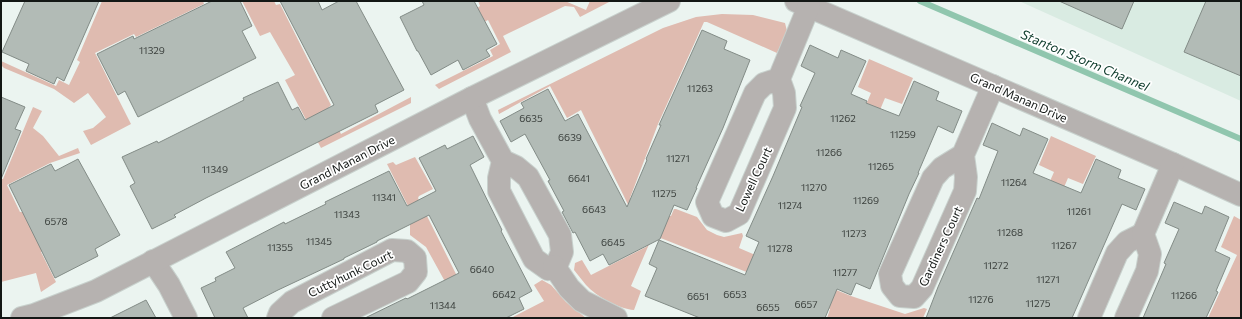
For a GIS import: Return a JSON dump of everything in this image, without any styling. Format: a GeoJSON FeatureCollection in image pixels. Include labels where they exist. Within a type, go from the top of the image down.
{"type":"FeatureCollection","features":[{"type":"Feature","properties":{"kind":"street","name":"Grand Manan Drive"},"geometry":{"type":"LineString","coordinates":[[22,318],[34,315],[96,291],[472,98],[670,1]]}},
{"type":"Feature","properties":{"kind":"street","name":"Grand Manan Drive"},"geometry":{"type":"LineString","coordinates":[[803,3],[1241,195]]}},
{"type":"Feature","properties":{"kind":"street"},"geometry":{"type":"LineString","coordinates":[[779,79],[803,3]]}},
{"type":"Feature","properties":{"kind":"street","name":"Lowell Court"},"geometry":{"type":"LineString","coordinates":[[779,79],[784,93],[785,108],[739,214],[726,220],[713,216],[707,202],[755,94],[764,84],[779,79]]}},
{"type":"Feature","properties":{"kind":"street"},"geometry":{"type":"LineString","coordinates":[[963,155],[993,86]]}},
{"type":"Feature","properties":{"kind":"street"},"geometry":{"type":"LineString","coordinates":[[472,98],[480,118],[503,161],[516,167],[528,177],[560,235],[562,252],[557,264],[548,269],[534,259],[499,192],[499,178],[503,161]]}},
{"type":"Feature","properties":{"kind":"street","name":"Gardiners Court"},"geometry":{"type":"LineString","coordinates":[[963,155],[966,191],[922,288],[914,297],[900,296],[892,286],[890,274],[933,178],[942,168],[963,155]]}},
{"type":"Feature","properties":{"kind":"street"},"geometry":{"type":"LineString","coordinates":[[1126,318],[1147,272],[1150,254],[1144,234],[1173,164]]}},
{"type":"Feature","properties":{"kind":"street"},"geometry":{"type":"LineString","coordinates":[[1089,318],[1117,253],[1127,242],[1144,234]]}},
{"type":"Feature","properties":{"kind":"street","name":"Cuttyhunk Court"},"geometry":{"type":"LineString","coordinates":[[278,318],[280,313],[292,302],[392,250],[407,251],[415,258],[416,272],[408,282],[333,318]]}},
{"type":"Feature","properties":{"kind":"street"},"geometry":{"type":"LineString","coordinates":[[153,261],[169,285],[186,318]]}},
{"type":"Feature","properties":{"kind":"street"},"geometry":{"type":"LineString","coordinates":[[554,266],[569,288],[582,301],[616,318]]}},
{"type":"Feature","properties":{"kind":"shaded area"},"geometry":{"type":"Polygon","coordinates":[[[102,1],[203,1],[204,4],[136,37],[134,34],[95,53],[131,124],[91,145],[83,131],[93,128],[106,117],[88,93],[74,103],[54,89],[4,68],[1,65],[1,61],[56,86],[59,80],[69,85],[80,62],[77,60],[102,1]]]}},
{"type":"Feature","properties":{"kind":"shaded area"},"geometry":{"type":"Polygon","coordinates":[[[242,1],[274,1],[276,5],[280,4],[331,105],[328,108],[341,134],[411,97],[411,103],[321,148],[285,80],[295,75],[270,32],[260,36],[242,1]]]}},
{"type":"Feature","properties":{"kind":"shaded area"},"geometry":{"type":"Polygon","coordinates":[[[478,1],[565,1],[586,10],[590,1],[611,1],[580,17],[574,7],[565,6],[503,36],[511,52],[439,89],[435,85],[493,56],[490,50],[500,44],[488,20],[482,23],[476,9],[480,6],[478,1]]]}},
{"type":"Feature","properties":{"kind":"shaded area"},"geometry":{"type":"Polygon","coordinates":[[[1019,1],[1241,1],[1241,101],[1019,1]]]}},
{"type":"Feature","properties":{"kind":"shaded area"},"geometry":{"type":"Polygon","coordinates":[[[722,14],[753,15],[785,23],[787,31],[777,53],[704,22],[658,124],[630,198],[669,216],[671,216],[674,209],[676,209],[697,217],[707,230],[717,235],[724,237],[742,233],[743,236],[739,248],[795,272],[871,93],[858,87],[869,59],[913,78],[902,104],[885,98],[809,279],[851,296],[905,314],[924,308],[927,309],[923,318],[827,318],[830,309],[749,273],[653,235],[631,286],[641,291],[634,310],[615,305],[590,289],[574,270],[575,263],[582,260],[591,275],[647,246],[581,110],[567,118],[550,86],[499,114],[498,110],[663,28],[696,17],[722,14]]]}},
{"type":"Feature","properties":{"kind":"shaded area"},"geometry":{"type":"Polygon","coordinates":[[[33,107],[42,111],[33,128],[43,136],[59,156],[78,148],[80,153],[50,163],[7,185],[20,212],[23,212],[44,250],[41,252],[56,282],[41,292],[36,273],[1,282],[1,179],[3,179],[33,107]]]}},
{"type":"Feature","properties":{"kind":"shaded area"},"geometry":{"type":"Polygon","coordinates":[[[1051,136],[1096,156],[1083,184],[1068,178],[1008,318],[990,318],[1054,172],[1039,165],[1051,136]]]}},
{"type":"Feature","properties":{"kind":"shaded area"},"geometry":{"type":"Polygon","coordinates":[[[415,157],[433,189],[419,196],[418,198],[478,318],[465,318],[426,247],[410,235],[410,210],[387,164],[393,162],[396,165],[415,157]]]}},
{"type":"Feature","properties":{"kind":"shaded area"},"geometry":{"type":"Polygon","coordinates":[[[1234,216],[1241,220],[1241,318],[1208,318],[1237,255],[1221,247],[1234,216]]]}},
{"type":"Feature","properties":{"kind":"shaded area"},"geometry":{"type":"Polygon","coordinates":[[[542,280],[551,285],[566,302],[586,318],[511,318],[544,301],[534,285],[542,280]]]}},
{"type":"Feature","properties":{"kind":"building"},"geometry":{"type":"Polygon","coordinates":[[[25,1],[99,1],[64,81],[57,77],[54,84],[26,71],[29,64],[2,52],[25,1]]]}},
{"type":"Feature","properties":{"kind":"building"},"geometry":{"type":"Polygon","coordinates":[[[212,1],[240,1],[252,26],[242,31],[256,58],[138,117],[125,91],[118,95],[97,54],[133,36],[134,39],[212,1]]]}},
{"type":"Feature","properties":{"kind":"building"},"geometry":{"type":"Polygon","coordinates":[[[280,1],[318,1],[322,10],[339,1],[356,1],[404,90],[375,105],[378,112],[206,198],[174,215],[176,217],[152,229],[130,186],[135,183],[122,157],[157,141],[158,143],[244,100],[243,98],[278,82],[292,110],[298,107],[305,120],[334,105],[280,1]]]}},
{"type":"Feature","properties":{"kind":"building"},"geometry":{"type":"Polygon","coordinates":[[[422,1],[474,1],[497,44],[486,50],[490,56],[463,70],[458,60],[431,75],[400,17],[424,5],[422,1]]]}},
{"type":"Feature","properties":{"kind":"building"},"geometry":{"type":"Polygon","coordinates":[[[1059,1],[1134,1],[1122,29],[1059,1]]]}},
{"type":"Feature","properties":{"kind":"building"},"geometry":{"type":"Polygon","coordinates":[[[1206,1],[1241,1],[1241,76],[1184,52],[1206,1]]]}},
{"type":"Feature","properties":{"kind":"building"},"geometry":{"type":"Polygon","coordinates":[[[702,30],[727,41],[724,49],[750,60],[723,128],[687,210],[674,205],[660,239],[609,265],[603,254],[590,261],[575,232],[573,233],[562,212],[564,211],[548,181],[550,180],[525,134],[511,142],[500,121],[524,108],[521,103],[548,89],[565,121],[578,114],[627,207],[661,125],[659,125],[702,30]]]}},
{"type":"Feature","properties":{"kind":"building"},"geometry":{"type":"Polygon","coordinates":[[[810,45],[838,58],[841,50],[866,61],[851,94],[867,101],[866,103],[899,116],[914,81],[939,92],[936,100],[962,111],[953,133],[938,126],[870,289],[856,283],[851,295],[837,289],[825,318],[700,318],[645,296],[657,268],[649,264],[659,240],[745,275],[759,242],[746,236],[773,176],[802,107],[800,106],[815,73],[801,66],[810,45]]]}},
{"type":"Feature","properties":{"kind":"building"},"geometry":{"type":"Polygon","coordinates":[[[1,97],[25,107],[15,129],[21,131],[1,179],[1,97]]]}},
{"type":"Feature","properties":{"kind":"building"},"geometry":{"type":"Polygon","coordinates":[[[992,123],[1020,136],[1023,128],[1048,139],[1033,173],[1081,193],[1096,159],[1121,170],[1118,178],[1145,189],[1136,210],[1122,204],[1072,318],[926,318],[977,198],[979,199],[998,151],[983,145],[992,123]]]}},
{"type":"Feature","properties":{"kind":"building"},"geometry":{"type":"Polygon","coordinates":[[[473,136],[484,157],[470,165],[502,230],[501,231],[532,291],[519,298],[524,309],[506,318],[365,318],[459,273],[429,215],[344,259],[243,308],[248,318],[215,318],[201,288],[216,281],[215,278],[235,268],[226,252],[284,222],[285,224],[326,204],[325,202],[389,171],[407,206],[436,191],[419,158],[445,145],[447,149],[473,136]]]}},
{"type":"Feature","properties":{"kind":"building"},"geometry":{"type":"Polygon","coordinates":[[[78,159],[120,235],[95,249],[98,256],[55,278],[9,185],[51,164],[55,171],[78,159]]]}},
{"type":"Feature","properties":{"kind":"building"},"geometry":{"type":"Polygon","coordinates":[[[1174,202],[1202,214],[1205,206],[1229,217],[1215,251],[1230,258],[1216,291],[1218,292],[1206,318],[1143,318],[1179,229],[1165,223],[1174,202]]]}},
{"type":"Feature","properties":{"kind":"building"},"geometry":{"type":"Polygon","coordinates":[[[146,300],[156,318],[110,318],[146,300]]]}},
{"type":"Feature","properties":{"kind":"waterway","name":"Stanton Storm Channel"},"geometry":{"type":"LineString","coordinates":[[920,1],[1241,139]]}}]}
